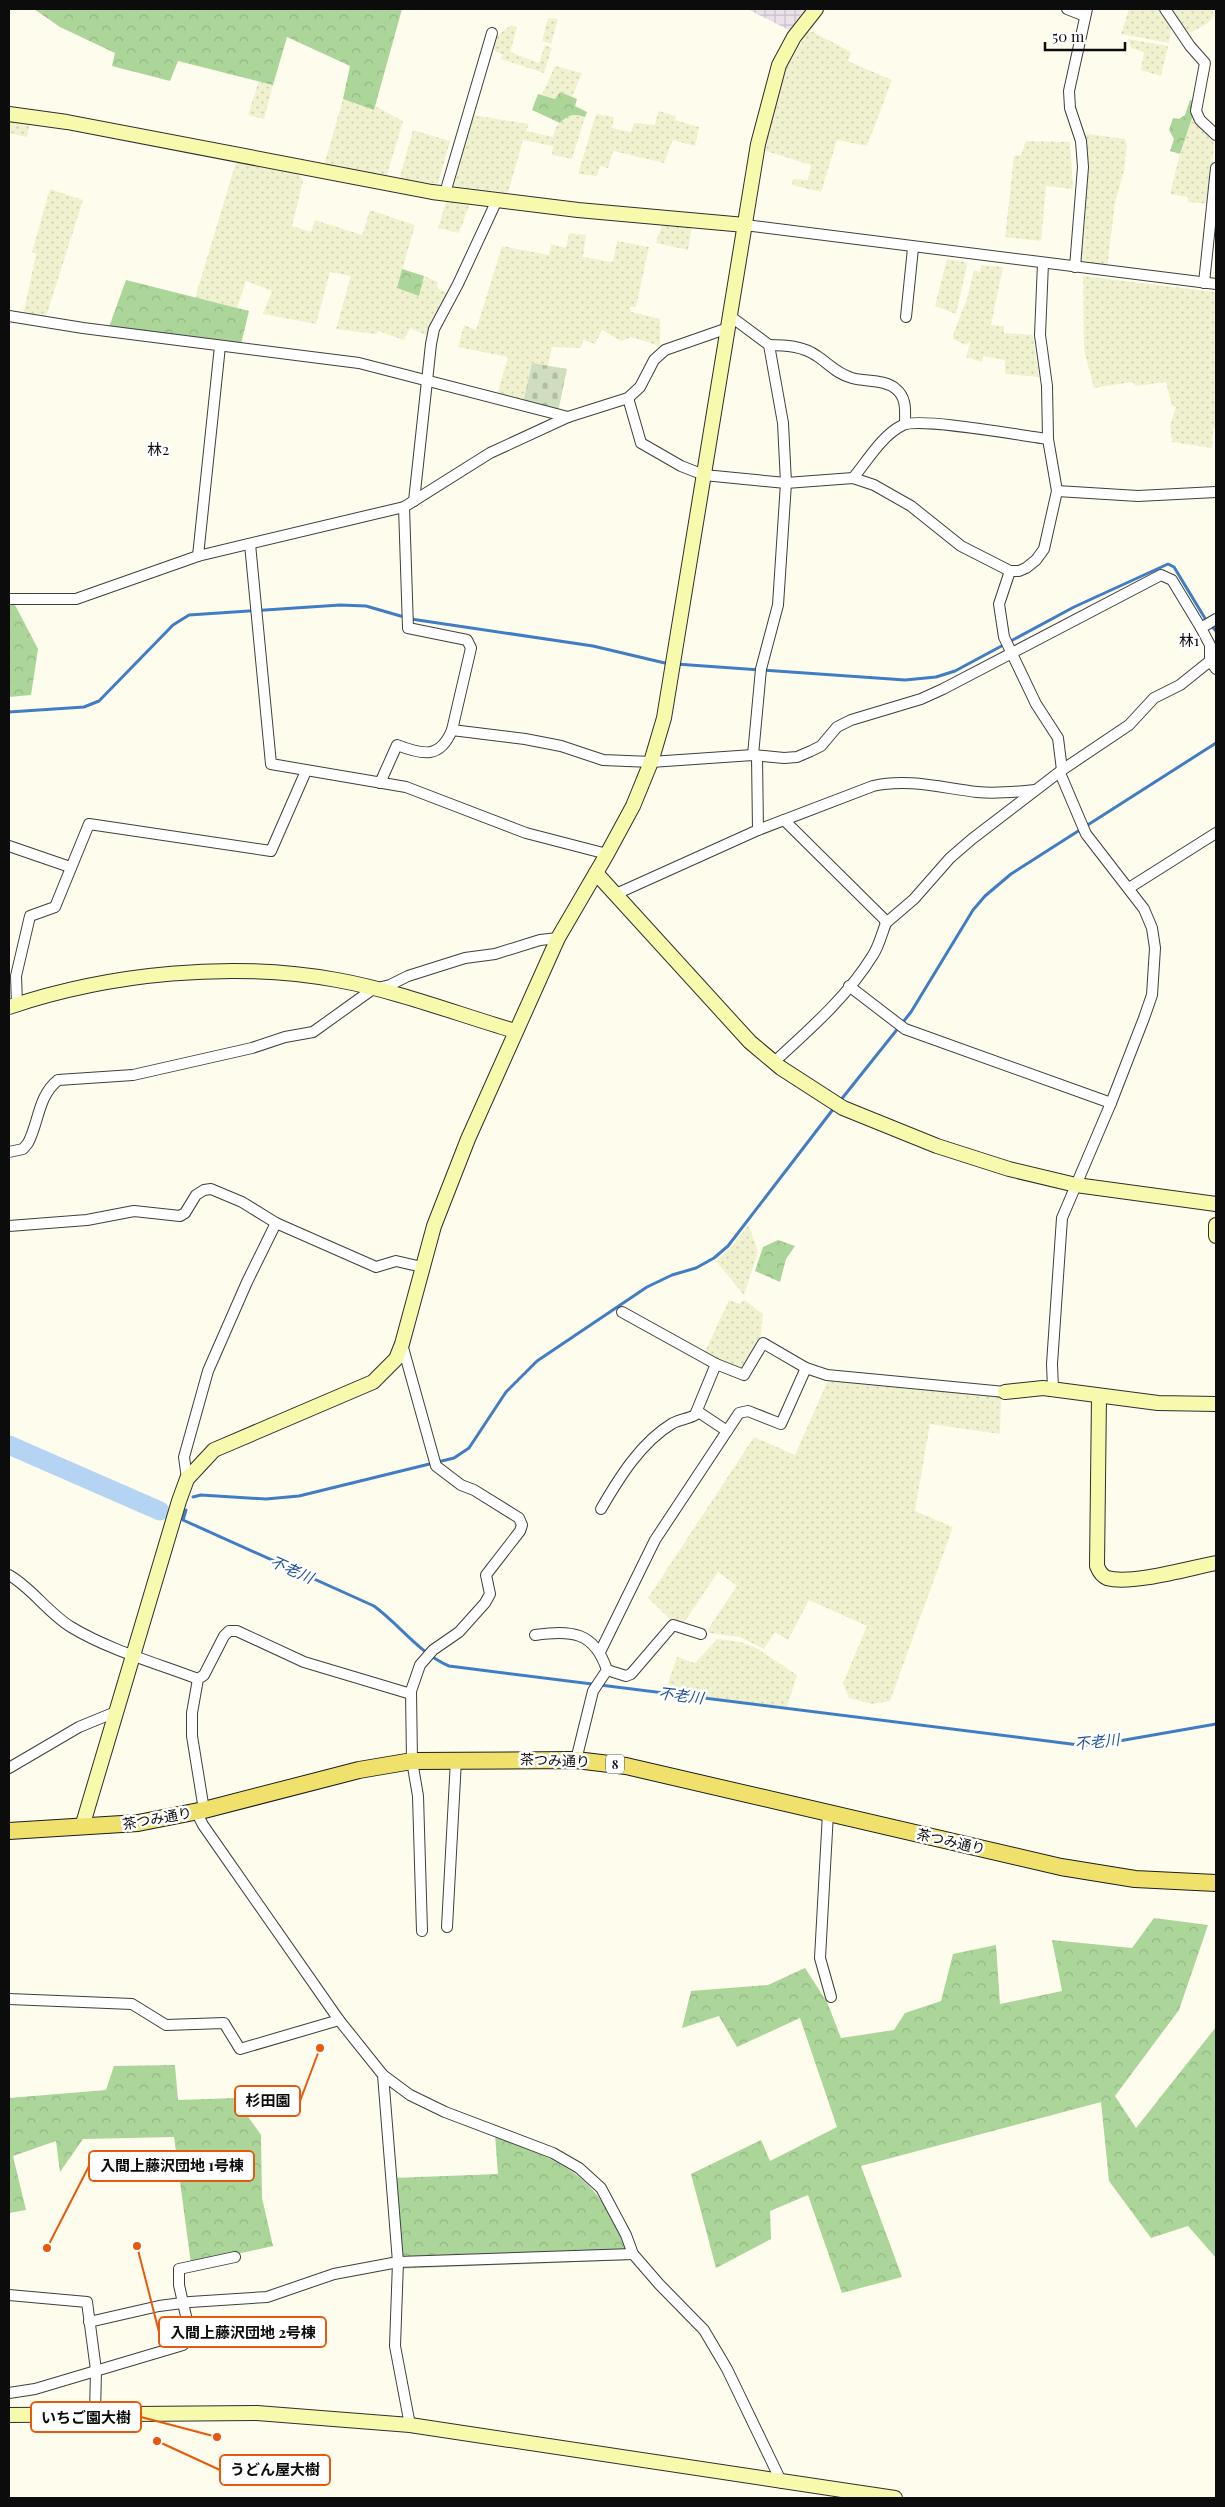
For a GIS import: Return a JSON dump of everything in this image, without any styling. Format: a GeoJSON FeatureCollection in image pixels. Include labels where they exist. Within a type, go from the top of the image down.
{"type":"FeatureCollection","features":[{"type":"Feature","properties":{"kind":"main road","name":"茶つみ通り"},"geometry":{"type":"LineString","coordinates":[[9,1831],[138,1823],[200,1810],[359,1770],[412,1761],[576,1760],[626,1766],[1097,1874],[1135,1879],[1216,1883]]}},
{"type":"Feature","properties":{"kind":"street"},"geometry":{"type":"LineString","coordinates":[[82,1827],[187,1479],[214,1450],[373,1382],[396,1359],[402,1344],[434,1226],[465,1148],[515,1031],[558,938],[607,854],[632,806],[650,762],[664,718],[675,656],[758,144],[779,65],[794,37],[816,9]]}},
{"type":"Feature","properties":{"kind":"street"},"geometry":{"type":"LineString","coordinates":[[1067,9],[1086,12],[1068,100],[1081,141],[1083,167],[1074,267]]}},
{"type":"Feature","properties":{"kind":"street"},"geometry":{"type":"LineString","coordinates":[[1165,9],[1190,46],[1205,63],[1196,111],[1200,120],[1216,135]]}},
{"type":"Feature","properties":{"kind":"street"},"geometry":{"type":"LineString","coordinates":[[445,193],[492,33]]}},
{"type":"Feature","properties":{"kind":"street"},"geometry":{"type":"LineString","coordinates":[[9,114],[67,122],[274,163],[445,193],[578,210],[745,225],[913,248],[1216,284]]}},
{"type":"Feature","properties":{"kind":"street"},"geometry":{"type":"LineString","coordinates":[[1204,283],[1216,168]]}},
{"type":"Feature","properties":{"kind":"street"},"geometry":{"type":"LineString","coordinates":[[414,501],[428,380],[430,344],[434,329],[458,284],[497,200]]}},
{"type":"Feature","properties":{"kind":"street"},"geometry":{"type":"LineString","coordinates":[[906,317],[913,248]]}},
{"type":"Feature","properties":{"kind":"street"},"geometry":{"type":"LineString","coordinates":[[628,398],[641,443],[704,476],[786,483],[853,478],[874,485],[911,506],[961,546],[1010,571],[1018,571],[1026,568],[1036,560],[1044,549],[1057,491],[1048,439],[1047,386],[1040,335],[1043,263]]}},
{"type":"Feature","properties":{"kind":"street"},"geometry":{"type":"LineString","coordinates":[[9,316],[42,323],[360,363],[568,417]]}},
{"type":"Feature","properties":{"kind":"street"},"geometry":{"type":"LineString","coordinates":[[729,322],[769,345],[802,348],[840,374],[888,384],[895,388],[903,396],[906,406],[905,424]]}},
{"type":"Feature","properties":{"kind":"street"},"geometry":{"type":"LineString","coordinates":[[9,600],[76,598],[198,556],[404,507],[490,454],[568,417],[628,398],[640,387],[654,360],[665,350],[729,322]]}},
{"type":"Feature","properties":{"kind":"street"},"geometry":{"type":"LineString","coordinates":[[758,830],[755,755],[761,669],[778,605],[786,483],[783,423],[769,345]]}},
{"type":"Feature","properties":{"kind":"street"},"geometry":{"type":"LineString","coordinates":[[198,556],[220,346]]}},
{"type":"Feature","properties":{"kind":"street"},"geometry":{"type":"LineString","coordinates":[[853,478],[888,434],[905,424],[949,425],[1048,439]]}},
{"type":"Feature","properties":{"kind":"street"},"geometry":{"type":"LineString","coordinates":[[1057,491],[1138,496],[1216,492]]}},
{"type":"Feature","properties":{"kind":"street"},"geometry":{"type":"LineString","coordinates":[[380,782],[397,744],[412,751],[435,751],[447,743],[452,730],[471,648],[467,640],[408,628],[404,507]]}},
{"type":"Feature","properties":{"kind":"street"},"geometry":{"type":"LineString","coordinates":[[250,544],[271,764],[406,787],[526,833],[607,854]]}},
{"type":"Feature","properties":{"kind":"street"},"geometry":{"type":"LineString","coordinates":[[1010,571],[1000,604],[1004,637],[1036,704],[1058,738],[1061,772],[1086,834],[1144,909],[1152,928],[1155,948],[1152,995],[1111,1104],[1062,1218],[1052,1364],[1053,1389]]}},
{"type":"Feature","properties":{"kind":"street"},"geometry":{"type":"LineString","coordinates":[[452,730],[526,739],[561,746],[604,760],[650,762],[755,755],[784,758],[798,757],[820,746],[838,727],[851,720],[921,698],[1161,575],[1172,580],[1210,645],[1213,666],[1154,698],[1128,725],[1036,790],[950,858],[914,899],[886,923],[874,953],[831,1007],[774,1062]]}},
{"type":"Feature","properties":{"kind":"street"},"geometry":{"type":"LineString","coordinates":[[1201,628],[1216,619]]}},
{"type":"Feature","properties":{"kind":"street"},"geometry":{"type":"LineString","coordinates":[[306,770],[271,851],[89,824],[54,907],[30,916],[16,976],[13,1006],[116,980],[183,974],[263,972],[336,980],[373,988],[515,1031]]}},
{"type":"Feature","properties":{"kind":"street"},"geometry":{"type":"LineString","coordinates":[[616,894],[758,830],[873,786],[890,782],[921,783],[980,793],[1010,793],[1036,790]]}},
{"type":"Feature","properties":{"kind":"street"},"geometry":{"type":"LineString","coordinates":[[784,820],[886,923]]}},
{"type":"Feature","properties":{"kind":"street"},"geometry":{"type":"LineString","coordinates":[[1129,888],[1216,832]]}},
{"type":"Feature","properties":{"kind":"street"},"geometry":{"type":"LineString","coordinates":[[9,846],[70,867]]}},
{"type":"Feature","properties":{"kind":"street"},"geometry":{"type":"LineString","coordinates":[[596,873],[730,1023],[774,1062],[837,1105],[937,1146],[1009,1170],[1076,1185],[1216,1204]]}},
{"type":"Feature","properties":{"kind":"street"},"geometry":{"type":"LineString","coordinates":[[9,1152],[23,1149],[28,1143],[44,1096],[49,1087],[58,1080],[133,1075],[313,1032],[373,988],[390,986],[416,974],[465,958],[495,954],[540,940],[558,938]]}},
{"type":"Feature","properties":{"kind":"street"},"geometry":{"type":"LineString","coordinates":[[849,986],[905,1029],[1111,1104]]}},
{"type":"Feature","properties":{"kind":"street"},"geometry":{"type":"LineString","coordinates":[[9,1226],[87,1220],[134,1211],[180,1216],[186,1213],[196,1195],[204,1190],[211,1189],[242,1202],[276,1222],[376,1268],[396,1261],[422,1267]]}},
{"type":"Feature","properties":{"kind":"street"},"geometry":{"type":"LineString","coordinates":[[187,1479],[184,1457],[208,1371],[276,1222]]}},
{"type":"Feature","properties":{"kind":"street"},"geometry":{"type":"LineString","coordinates":[[1216,1225],[1216,1236]]}},
{"type":"Feature","properties":{"kind":"street"},"geometry":{"type":"LineString","coordinates":[[622,1312],[716,1364],[744,1376],[763,1343],[806,1368],[827,1375],[1004,1392],[1053,1389],[1158,1403],[1216,1404]]}},
{"type":"Feature","properties":{"kind":"street"},"geometry":{"type":"LineString","coordinates":[[402,1344],[435,1462],[462,1485],[474,1490],[519,1518],[522,1524],[520,1531],[486,1575],[490,1594],[485,1603],[458,1632],[433,1650],[420,1665],[411,1694],[412,1761],[418,1796],[422,1931]]}},
{"type":"Feature","properties":{"kind":"street"},"geometry":{"type":"LineString","coordinates":[[601,1509],[620,1477],[651,1440],[674,1423],[695,1415],[716,1364]]}},
{"type":"Feature","properties":{"kind":"street"},"geometry":{"type":"LineString","coordinates":[[600,1652],[655,1540],[739,1413],[748,1411],[781,1424],[806,1368]]}},
{"type":"Feature","properties":{"kind":"street"},"geometry":{"type":"LineString","coordinates":[[1099,1396],[1097,1566],[1100,1572],[1108,1578],[1143,1578],[1216,1563]]}},
{"type":"Feature","properties":{"kind":"street"},"geometry":{"type":"LineString","coordinates":[[697,1411],[727,1431]]}},
{"type":"Feature","properties":{"kind":"street"},"geometry":{"type":"LineString","coordinates":[[9,1575],[70,1626],[134,1655],[198,1679],[204,1676],[226,1633],[233,1630],[304,1662],[411,1694]]}},
{"type":"Feature","properties":{"kind":"street"},"geometry":{"type":"LineString","coordinates":[[607,1670],[626,1676],[631,1674],[673,1625],[701,1634]]}},
{"type":"Feature","properties":{"kind":"street"},"geometry":{"type":"LineString","coordinates":[[535,1635],[563,1632],[581,1636],[592,1642],[600,1652],[607,1670]]}},
{"type":"Feature","properties":{"kind":"street"},"geometry":{"type":"LineString","coordinates":[[576,1760],[595,1687],[607,1670]]}},
{"type":"Feature","properties":{"kind":"street"},"geometry":{"type":"LineString","coordinates":[[198,1679],[192,1713],[192,1736],[203,1825],[339,2020],[383,2076],[410,2095],[445,2112],[516,2137],[553,2153],[578,2168],[601,2188],[626,2235],[633,2254],[704,2330],[726,2369],[782,2483]]}},
{"type":"Feature","properties":{"kind":"street"},"geometry":{"type":"LineString","coordinates":[[9,1768],[79,1727],[118,1711]]}},
{"type":"Feature","properties":{"kind":"street"},"geometry":{"type":"LineString","coordinates":[[447,1927],[456,1760]]}},
{"type":"Feature","properties":{"kind":"street"},"geometry":{"type":"LineString","coordinates":[[828,1813],[820,1958],[831,1997]]}},
{"type":"Feature","properties":{"kind":"street"},"geometry":{"type":"LineString","coordinates":[[9,1999],[132,2004],[166,2025],[224,2022],[240,2049],[339,2020]]}},
{"type":"Feature","properties":{"kind":"street"},"geometry":{"type":"LineString","coordinates":[[383,2076],[398,2262],[395,2346],[410,2426]]}},
{"type":"Feature","properties":{"kind":"street"},"geometry":{"type":"LineString","coordinates":[[88,2322],[184,2302],[267,2297],[334,2274],[398,2262],[633,2254]]}},
{"type":"Feature","properties":{"kind":"street"},"geometry":{"type":"LineString","coordinates":[[9,2393],[35,2389],[183,2345],[190,2334],[179,2285],[178,2269],[235,2257]]}},
{"type":"Feature","properties":{"kind":"street"},"geometry":{"type":"LineString","coordinates":[[9,2295],[87,2302],[88,2322],[96,2370],[95,2414]]}},
{"type":"Feature","properties":{"kind":"street"},"geometry":{"type":"LineString","coordinates":[[9,2414],[257,2414],[410,2426],[782,2483],[836,2488],[895,2498]]}},
{"type":"Feature","properties":{"kind":"shaded area"},"geometry":{"type":"Polygon","coordinates":[[[747,9],[805,9],[789,30],[747,9]]]}},
{"type":"Feature","properties":{"kind":"green space"},"geometry":{"type":"Polygon","coordinates":[[[34,9],[402,9],[374,110],[343,99],[350,66],[287,37],[273,85],[178,61],[170,81],[112,66],[115,53],[60,27],[34,9]]]}},
{"type":"Feature","properties":{"kind":"green space"},"geometry":{"type":"Polygon","coordinates":[[[1129,9],[1161,9],[1172,24],[1169,43],[1121,34],[1129,9]]]}},
{"type":"Feature","properties":{"kind":"green space"},"geometry":{"type":"Polygon","coordinates":[[[1169,9],[1212,9],[1214,16],[1208,23],[1186,35],[1169,9]]]}},
{"type":"Feature","properties":{"kind":"green space"},"geometry":{"type":"Polygon","coordinates":[[[548,18],[558,19],[551,44],[542,41],[548,18]]]}},
{"type":"Feature","properties":{"kind":"green space"},"geometry":{"type":"Polygon","coordinates":[[[511,25],[517,27],[510,52],[539,63],[545,45],[552,48],[544,73],[501,59],[503,55],[495,51],[492,45],[496,37],[511,25]]]}},
{"type":"Feature","properties":{"kind":"green space"},"geometry":{"type":"Polygon","coordinates":[[[808,32],[813,32],[851,52],[848,61],[892,80],[867,146],[837,140],[821,192],[792,185],[793,179],[808,180],[811,165],[763,150],[786,68],[808,32]]]}},
{"type":"Feature","properties":{"kind":"green space"},"geometry":{"type":"Polygon","coordinates":[[[1128,39],[1168,46],[1161,76],[1141,70],[1144,52],[1131,48],[1128,39]]]}},
{"type":"Feature","properties":{"kind":"green space"},"geometry":{"type":"Polygon","coordinates":[[[555,66],[582,73],[572,97],[560,92],[556,99],[542,95],[555,66]]]}},
{"type":"Feature","properties":{"kind":"green space"},"geometry":{"type":"Polygon","coordinates":[[[259,81],[273,85],[264,119],[248,115],[259,81]]]}},
{"type":"Feature","properties":{"kind":"green space"},"geometry":{"type":"Polygon","coordinates":[[[560,92],[577,99],[575,106],[587,112],[585,117],[571,116],[560,123],[532,110],[538,94],[555,99],[560,92]]]}},
{"type":"Feature","properties":{"kind":"green space"},"geometry":{"type":"Polygon","coordinates":[[[343,99],[374,110],[375,106],[403,121],[387,175],[324,165],[343,99]]]}},
{"type":"Feature","properties":{"kind":"green space"},"geometry":{"type":"Polygon","coordinates":[[[1190,100],[1193,101],[1192,118],[1180,154],[1170,151],[1174,139],[1169,130],[1173,118],[1179,119],[1185,115],[1190,100]]]}},
{"type":"Feature","properties":{"kind":"green space"},"geometry":{"type":"Polygon","coordinates":[[[658,111],[676,116],[675,120],[699,127],[695,146],[673,140],[664,163],[613,151],[608,168],[600,166],[597,176],[578,174],[596,114],[614,117],[612,128],[631,132],[634,123],[655,125],[658,111]]]}},
{"type":"Feature","properties":{"kind":"green space"},"geometry":{"type":"Polygon","coordinates":[[[577,114],[585,117],[572,159],[552,155],[553,146],[523,140],[508,193],[454,186],[472,115],[529,124],[526,131],[553,137],[556,127],[566,117],[577,114]]]}},
{"type":"Feature","properties":{"kind":"green space"},"geometry":{"type":"Polygon","coordinates":[[[1192,118],[1209,133],[1214,143],[1209,204],[1188,202],[1188,197],[1170,194],[1180,154],[1192,118]]]}},
{"type":"Feature","properties":{"kind":"green space"},"geometry":{"type":"Polygon","coordinates":[[[9,120],[30,124],[27,137],[9,133],[9,120]]]}},
{"type":"Feature","properties":{"kind":"green space"},"geometry":{"type":"Polygon","coordinates":[[[413,130],[450,141],[438,184],[402,179],[400,176],[413,130]]]}},
{"type":"Feature","properties":{"kind":"green space"},"geometry":{"type":"Polygon","coordinates":[[[1081,133],[1125,139],[1127,146],[1124,171],[1115,203],[1107,268],[1078,265],[1081,133]]]}},
{"type":"Feature","properties":{"kind":"green space"},"geometry":{"type":"Polygon","coordinates":[[[1026,141],[1070,142],[1073,189],[1046,186],[1041,241],[1005,237],[1014,156],[1021,155],[1026,141]]]}},
{"type":"Feature","properties":{"kind":"green space"},"geometry":{"type":"Polygon","coordinates":[[[236,162],[299,174],[303,181],[292,226],[311,232],[315,220],[362,235],[370,210],[415,225],[397,288],[419,295],[424,276],[438,282],[437,288],[450,295],[428,336],[410,328],[404,340],[378,331],[376,334],[336,329],[351,276],[330,272],[316,324],[263,314],[272,291],[246,281],[237,308],[195,298],[236,162]]]}},
{"type":"Feature","properties":{"kind":"green space"},"geometry":{"type":"Polygon","coordinates":[[[50,189],[83,200],[45,320],[23,316],[36,254],[32,252],[50,189]]]}},
{"type":"Feature","properties":{"kind":"green space"},"geometry":{"type":"Polygon","coordinates":[[[447,199],[470,203],[459,233],[438,228],[447,199]]]}},
{"type":"Feature","properties":{"kind":"green space"},"geometry":{"type":"Polygon","coordinates":[[[662,224],[692,226],[688,250],[656,243],[662,224]]]}},
{"type":"Feature","properties":{"kind":"green space"},"geometry":{"type":"Polygon","coordinates":[[[569,233],[586,235],[583,257],[613,262],[617,241],[649,247],[636,307],[630,307],[631,312],[660,319],[660,346],[631,337],[621,341],[602,330],[595,344],[583,340],[581,348],[552,347],[548,366],[532,364],[523,403],[497,395],[508,357],[458,347],[464,325],[476,330],[502,246],[549,255],[551,244],[566,248],[569,233]]]}},
{"type":"Feature","properties":{"kind":"green space"},"geometry":{"type":"Polygon","coordinates":[[[947,259],[966,262],[967,265],[956,314],[935,306],[947,259]]]}},
{"type":"Feature","properties":{"kind":"green space"},"geometry":{"type":"Polygon","coordinates":[[[981,265],[1003,267],[991,325],[1004,326],[1004,333],[1033,335],[1039,377],[1005,374],[1005,360],[983,356],[982,362],[966,357],[971,341],[966,345],[953,339],[953,334],[967,299],[974,270],[980,272],[981,265]]]}},
{"type":"Feature","properties":{"kind":"green space"},"geometry":{"type":"Polygon","coordinates":[[[402,269],[424,276],[419,296],[397,288],[402,269]]]}},
{"type":"Feature","properties":{"kind":"green space"},"geometry":{"type":"Polygon","coordinates":[[[1083,276],[1216,292],[1216,428],[1213,428],[1212,448],[1172,442],[1170,426],[1176,407],[1172,406],[1166,382],[1136,386],[1132,382],[1094,388],[1084,350],[1083,276]]]}},
{"type":"Feature","properties":{"kind":"green space"},"geometry":{"type":"Polygon","coordinates":[[[126,280],[249,311],[241,344],[109,327],[126,280]]]}},
{"type":"Feature","properties":{"kind":"green space"},"geometry":{"type":"Polygon","coordinates":[[[532,363],[567,369],[558,412],[523,403],[532,363]]]}},
{"type":"Feature","properties":{"kind":"green space"},"geometry":{"type":"Polygon","coordinates":[[[9,600],[14,603],[38,649],[31,695],[9,697],[9,600]]]}},
{"type":"Feature","properties":{"kind":"green space"},"geometry":{"type":"Polygon","coordinates":[[[749,1225],[758,1252],[744,1295],[716,1261],[731,1247],[749,1225]]]}},
{"type":"Feature","properties":{"kind":"green space"},"geometry":{"type":"Polygon","coordinates":[[[778,1240],[795,1246],[786,1259],[780,1282],[755,1271],[763,1247],[778,1240]]]}},
{"type":"Feature","properties":{"kind":"green space"},"geometry":{"type":"Polygon","coordinates":[[[729,1300],[740,1304],[744,1300],[763,1314],[760,1342],[744,1370],[723,1364],[705,1352],[729,1300]]]}},
{"type":"Feature","properties":{"kind":"green space"},"geometry":{"type":"Polygon","coordinates":[[[829,1378],[999,1395],[1001,1398],[1000,1434],[930,1424],[915,1511],[953,1527],[890,1701],[872,1704],[849,1698],[843,1683],[867,1626],[809,1600],[788,1640],[775,1632],[764,1649],[740,1637],[709,1633],[708,1629],[737,1586],[718,1572],[683,1624],[672,1621],[648,1598],[754,1437],[795,1455],[829,1378]]]}},
{"type":"Feature","properties":{"kind":"green space"},"geometry":{"type":"Polygon","coordinates":[[[717,1639],[741,1642],[758,1649],[797,1675],[787,1707],[665,1692],[677,1657],[695,1663],[717,1639]]]}},
{"type":"Feature","properties":{"kind":"green space"},"geometry":{"type":"Polygon","coordinates":[[[1154,1918],[1208,1925],[1179,2010],[1115,2096],[1136,2128],[1216,2027],[1216,2258],[1188,2226],[1151,2238],[1109,2181],[1101,2102],[861,2166],[902,2277],[842,2293],[808,2195],[770,2211],[771,2239],[716,2268],[691,2174],[761,2140],[770,2161],[837,2127],[800,2018],[737,2047],[719,2016],[682,2028],[691,1991],[768,1985],[805,1968],[827,2002],[841,2038],[894,2030],[905,2013],[941,2001],[953,1954],[996,1945],[1000,2004],[1062,1991],[1052,1940],[1132,1948],[1154,1918]]]}},
{"type":"Feature","properties":{"kind":"green space"},"geometry":{"type":"Polygon","coordinates":[[[175,2065],[178,2100],[235,2098],[261,2135],[262,2198],[273,2246],[191,2264],[174,2137],[83,2139],[60,2172],[56,2141],[13,2156],[26,2210],[9,2213],[9,2098],[106,2090],[114,2066],[175,2065]]]}},
{"type":"Feature","properties":{"kind":"green space"},"geometry":{"type":"Polygon","coordinates":[[[495,2135],[550,2159],[576,2174],[587,2184],[597,2195],[612,2218],[630,2260],[393,2269],[393,2178],[498,2174],[495,2135]]]}},
{"type":"Feature","properties":{"kind":"waterway"},"geometry":{"type":"LineString","coordinates":[[676,664],[905,680],[936,677],[955,671],[1074,607],[1168,564],[1174,567],[1206,620],[1216,631]]}},
{"type":"Feature","properties":{"kind":"waterway"},"geometry":{"type":"LineString","coordinates":[[9,712],[84,707],[99,701],[173,625],[189,615],[340,605],[366,606],[411,619],[593,646],[669,664]]}},
{"type":"Feature","properties":{"kind":"waterway"},"geometry":{"type":"LineString","coordinates":[[840,1101],[911,1012],[973,910],[985,896],[1011,874],[1216,743]]}},
{"type":"Feature","properties":{"kind":"waterway"},"geometry":{"type":"LineString","coordinates":[[193,1497],[201,1495],[266,1499],[299,1496],[454,1458],[469,1448],[506,1392],[537,1361],[647,1287],[672,1275],[696,1268],[714,1258],[728,1246],[834,1108]]}},
{"type":"Feature","properties":{"kind":"waterway","name":"不老川"},"geometry":{"type":"LineString","coordinates":[[9,1445],[160,1511]]}},
{"type":"Feature","properties":{"kind":"waterway","name":"不老川"},"geometry":{"type":"LineString","coordinates":[[186,1510],[183,1520],[374,1606],[428,1654],[449,1666],[1079,1745],[1096,1745],[1216,1724]]}},
{"type":"Feature","properties":{"kind":"place","name":"杉田園"},"geometry":{"type":"Point","coordinates":[320,2048]}},
{"type":"Feature","properties":{"kind":"place","name":"入間上藤沢団地 2号棟"},"geometry":{"type":"Point","coordinates":[137,2246]}},
{"type":"Feature","properties":{"kind":"place","name":"入間上藤沢団地 1号棟"},"geometry":{"type":"Point","coordinates":[47,2248]}},
{"type":"Feature","properties":{"kind":"place","name":"いちご園大樹"},"geometry":{"type":"Point","coordinates":[217,2437]}},
{"type":"Feature","properties":{"kind":"place","name":"うどん屋大樹"},"geometry":{"type":"Point","coordinates":[157,2441]}},
{"type":"Feature","properties":{"kind":"district","name":"林2"},"geometry":{"type":"Point","coordinates":[158,449]}},
{"type":"Feature","properties":{"kind":"district","name":"林1"},"geometry":{"type":"Point","coordinates":[1189,640]}}]}
